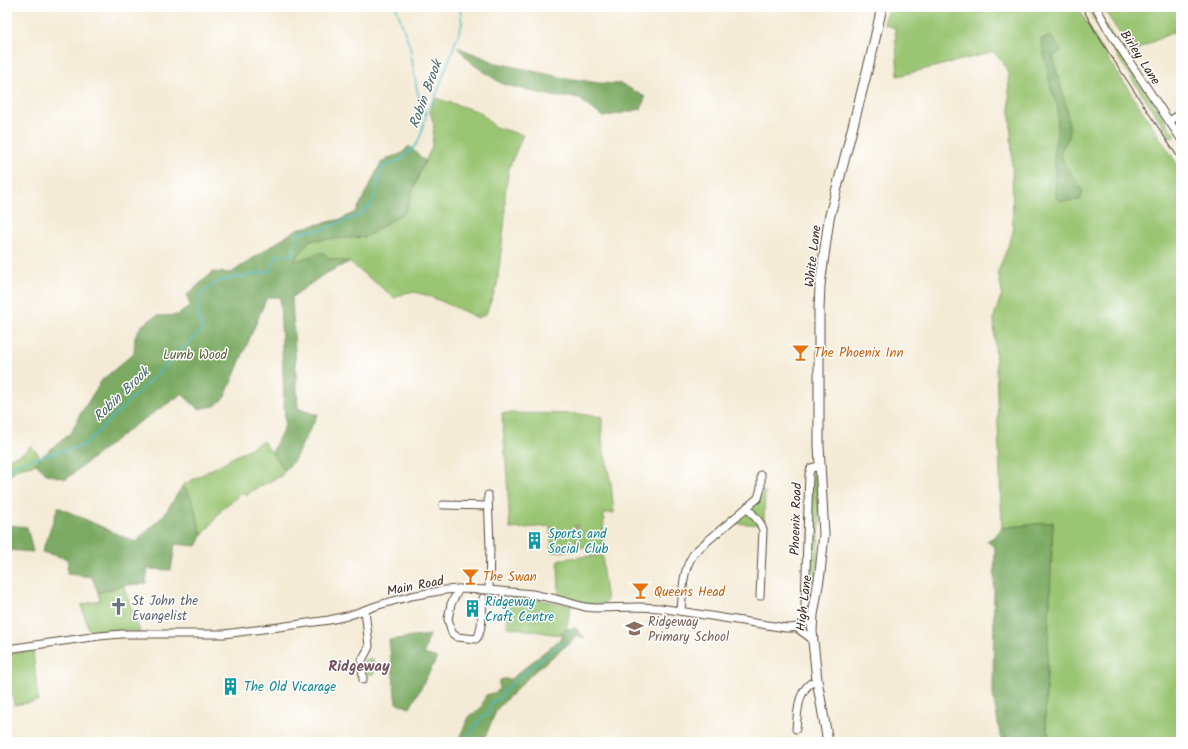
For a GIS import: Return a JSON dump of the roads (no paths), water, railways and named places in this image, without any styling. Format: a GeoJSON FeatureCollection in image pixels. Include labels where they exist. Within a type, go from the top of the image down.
{"type":"FeatureCollection","features":[{"type":"Feature","properties":{"kind":"main road","name":"White Lane"},"geometry":{"type":"LineString","coordinates":[[824,515],[819,446],[819,314],[822,264],[829,219],[882,7]]}},
{"type":"Feature","properties":{"kind":"main road","name":"High Lane"},"geometry":{"type":"LineString","coordinates":[[824,515],[824,534],[820,573],[813,615],[812,639],[828,742]]}},
{"type":"Feature","properties":{"kind":"street","name":"Birley Lane"},"geometry":{"type":"LineString","coordinates":[[1096,7],[1108,29],[1181,139]]}},
{"type":"Feature","properties":{"kind":"street"},"geometry":{"type":"LineString","coordinates":[[1169,121],[1181,114]]}},
{"type":"Feature","properties":{"kind":"street","name":"Phoenix Road"},"geometry":{"type":"LineString","coordinates":[[805,605],[809,474],[811,468],[820,466]]}},
{"type":"Feature","properties":{"kind":"street"},"geometry":{"type":"LineString","coordinates":[[681,611],[685,574],[689,559],[697,550],[754,502],[760,494],[761,475]]}},
{"type":"Feature","properties":{"kind":"street"},"geometry":{"type":"LineString","coordinates":[[488,496],[490,547],[489,590]]}},
{"type":"Feature","properties":{"kind":"street"},"geometry":{"type":"LineString","coordinates":[[444,506],[488,506]]}},
{"type":"Feature","properties":{"kind":"street"},"geometry":{"type":"LineString","coordinates":[[747,507],[763,530],[760,596]]}},
{"type":"Feature","properties":{"kind":"street"},"geometry":{"type":"LineString","coordinates":[[460,589],[451,604],[448,619],[452,633],[457,637],[478,642],[481,628],[483,598]]}},
{"type":"Feature","properties":{"kind":"street","name":"Main Road"},"geometry":{"type":"LineString","coordinates":[[7,649],[89,636],[122,634],[224,634],[329,620],[411,596],[460,589],[532,594],[585,607],[660,608],[779,627],[797,628]]}},
{"type":"Feature","properties":{"kind":"street"},"geometry":{"type":"LineString","coordinates":[[363,680],[362,660],[369,646],[365,610]]}},
{"type":"Feature","properties":{"kind":"street"},"geometry":{"type":"LineString","coordinates":[[812,639],[797,628],[804,624],[813,615]]}},
{"type":"Feature","properties":{"kind":"street"},"geometry":{"type":"LineString","coordinates":[[796,729],[799,701],[809,684],[818,680]]}},
{"type":"Feature","properties":{"kind":"waterway"},"geometry":{"type":"LineString","coordinates":[[396,7],[410,47],[417,90],[425,115]]}},
{"type":"Feature","properties":{"kind":"waterway","name":"Robin Brook"},"geometry":{"type":"LineString","coordinates":[[7,470],[19,463],[84,445],[202,330],[197,311],[201,294],[219,281],[270,271],[277,255],[292,255],[298,233],[323,229],[360,215],[372,203],[383,167],[402,159],[416,145],[420,137],[428,109],[435,98],[462,24],[460,7]]}},
{"type":"Feature","properties":{"kind":"waterway"},"geometry":{"type":"LineString","coordinates":[[465,742],[478,722],[488,713],[492,702],[500,698],[505,690],[519,677],[565,642]]}},
{"type":"Feature","properties":{"kind":"tram line"},"geometry":{"type":"LineString","coordinates":[[1082,7],[1105,47],[1181,162]]}},
{"type":"Feature","properties":{"kind":"place","name":"The Phoenix Inn"},"geometry":{"type":"Point","coordinates":[801,352]}},
{"type":"Feature","properties":{"kind":"place","name":"Sports and Social Club"},"geometry":{"type":"Point","coordinates":[535,540]}},
{"type":"Feature","properties":{"kind":"place","name":"The Swan"},"geometry":{"type":"Point","coordinates":[470,576]}},
{"type":"Feature","properties":{"kind":"place","name":"Queens Head"},"geometry":{"type":"Point","coordinates":[641,591]}},
{"type":"Feature","properties":{"kind":"place","name":"St John the Evangelist"},"geometry":{"type":"Point","coordinates":[119,607]}},
{"type":"Feature","properties":{"kind":"place","name":"Ridgeway Craft Centre"},"geometry":{"type":"Point","coordinates":[472,608]}},
{"type":"Feature","properties":{"kind":"place","name":"Ridgeway Primary School"},"geometry":{"type":"Point","coordinates":[635,628]}},
{"type":"Feature","properties":{"kind":"place","name":"The Old Vicarage"},"geometry":{"type":"Point","coordinates":[231,686]}},
{"type":"Feature","properties":{"kind":"district","name":"Ridgeway"},"geometry":{"type":"Point","coordinates":[359,666]}},
{"type":"Feature","properties":{"kind":"park label","name":"Lumb Wood"},"geometry":{"type":"Point","coordinates":[195,354]}}]}
